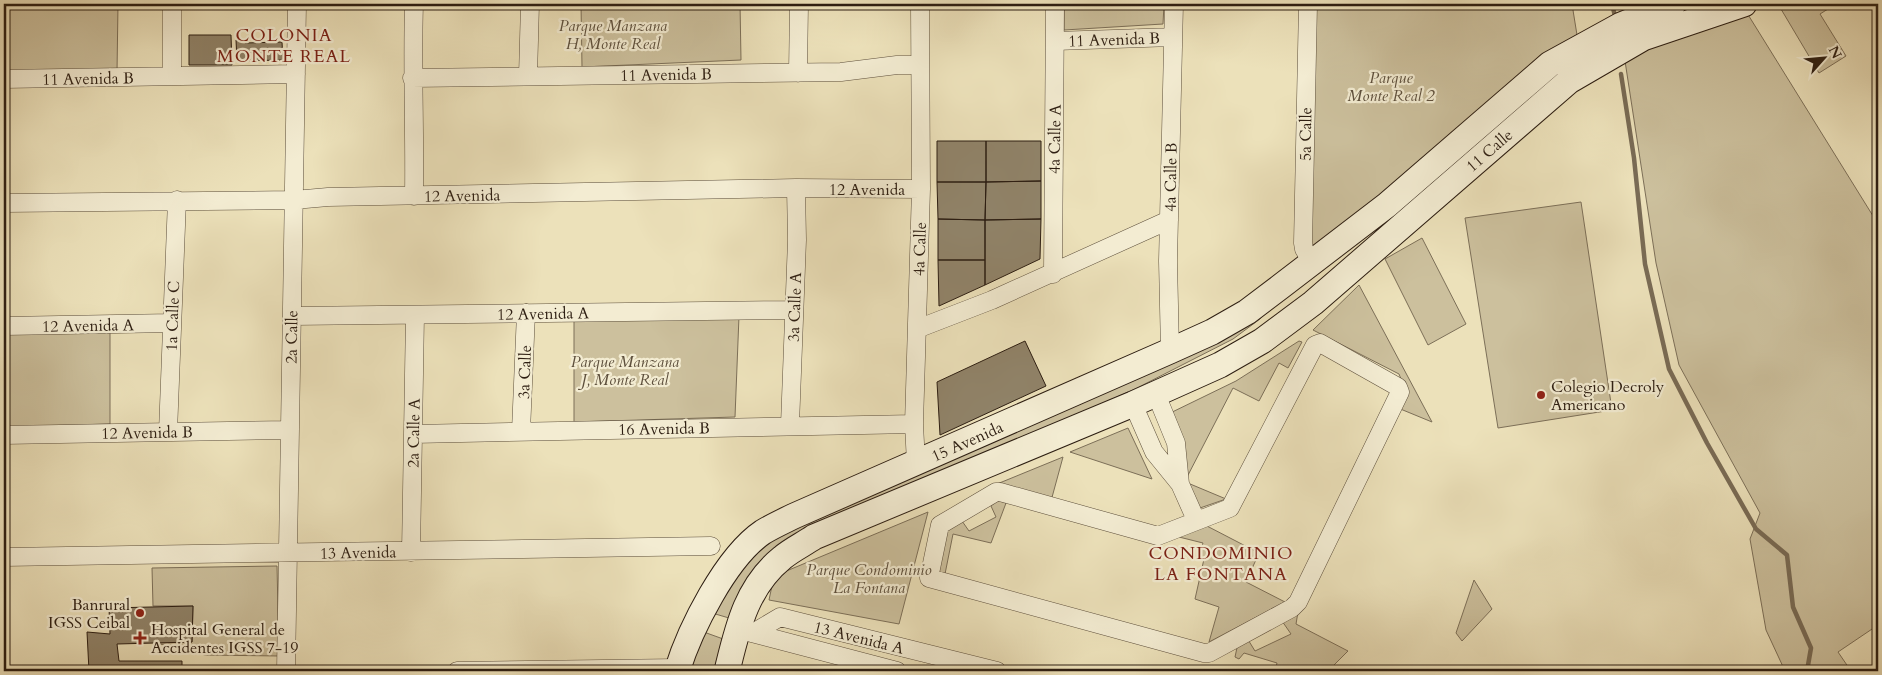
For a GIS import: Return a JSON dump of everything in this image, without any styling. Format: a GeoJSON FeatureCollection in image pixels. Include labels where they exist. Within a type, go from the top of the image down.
{"type":"FeatureCollection","features":[{"type":"Feature","properties":{"kind":"main road","name":"11 Calle"},"geometry":{"type":"LineString","coordinates":[[1312,263],[1387,205],[1550,64],[1621,25],[1673,4]]}},
{"type":"Feature","properties":{"kind":"main road","name":"11 Calle"},"geometry":{"type":"LineString","coordinates":[[1262,341],[1313,303],[1569,81],[1643,38],[1744,4]]}},
{"type":"Feature","properties":{"kind":"main road"},"geometry":{"type":"LineString","coordinates":[[1262,341],[1305,283],[1312,263]]}},
{"type":"Feature","properties":{"kind":"main road","name":"15 Avenida"},"geometry":{"type":"LineString","coordinates":[[677,670],[699,617],[718,582],[762,533],[794,516],[1212,332],[1247,312],[1312,263]]}},
{"type":"Feature","properties":{"kind":"main road","name":"15 Avenida"},"geometry":{"type":"LineString","coordinates":[[727,671],[745,631],[744,608],[760,581],[781,558],[814,537],[1040,443],[1136,411],[1159,401],[1262,341]]}},
{"type":"Feature","properties":{"kind":"main road"},"geometry":{"type":"LineString","coordinates":[[699,617],[745,631]]}},
{"type":"Feature","properties":{"kind":"street"},"geometry":{"type":"LineString","coordinates":[[172,4],[172,76]]}},
{"type":"Feature","properties":{"kind":"street","name":"2a Calle"},"geometry":{"type":"LineString","coordinates":[[286,671],[297,4]]}},
{"type":"Feature","properties":{"kind":"street"},"geometry":{"type":"LineString","coordinates":[[414,4],[412,78],[415,125],[414,196]]}},
{"type":"Feature","properties":{"kind":"street"},"geometry":{"type":"LineString","coordinates":[[528,76],[530,4]]}},
{"type":"Feature","properties":{"kind":"street"},"geometry":{"type":"LineString","coordinates":[[798,72],[799,4]]}},
{"type":"Feature","properties":{"kind":"street","name":"4a Calle"},"geometry":{"type":"LineString","coordinates":[[916,463],[914,424],[921,189],[920,4]]}},
{"type":"Feature","properties":{"kind":"street","name":"4a Calle A"},"geometry":{"type":"LineString","coordinates":[[1052,274],[1055,4]]}},
{"type":"Feature","properties":{"kind":"street","name":"4a Calle B"},"geometry":{"type":"LineString","coordinates":[[1170,351],[1168,220],[1174,4]]}},
{"type":"Feature","properties":{"kind":"street","name":"5a Calle"},"geometry":{"type":"LineString","coordinates":[[1308,4],[1303,243],[1304,249],[1312,263]]}},
{"type":"Feature","properties":{"kind":"street","name":"11 Avenida B"},"geometry":{"type":"LineString","coordinates":[[1055,41],[1173,37]]}},
{"type":"Feature","properties":{"kind":"street","name":"11 Avenida B"},"geometry":{"type":"LineString","coordinates":[[412,78],[841,72],[897,65],[920,65]]}},
{"type":"Feature","properties":{"kind":"street","name":"11 Avenida B"},"geometry":{"type":"LineString","coordinates":[[4,79],[296,74]]}},
{"type":"Feature","properties":{"kind":"street","name":"12 Avenida"},"geometry":{"type":"LineString","coordinates":[[4,203],[294,200],[796,188],[921,189]]}},
{"type":"Feature","properties":{"kind":"street","name":"3a Calle A"},"geometry":{"type":"LineString","coordinates":[[790,425],[797,240],[796,188]]}},
{"type":"Feature","properties":{"kind":"street","name":"1a Calle C"},"geometry":{"type":"LineString","coordinates":[[168,432],[177,200]]}},
{"type":"Feature","properties":{"kind":"street"},"geometry":{"type":"LineString","coordinates":[[917,329],[1052,274],[1168,220]]}},
{"type":"Feature","properties":{"kind":"street","name":"12 Avenida A"},"geometry":{"type":"LineString","coordinates":[[292,316],[793,310]]}},
{"type":"Feature","properties":{"kind":"street","name":"3a Calle"},"geometry":{"type":"LineString","coordinates":[[522,432],[526,313]]}},
{"type":"Feature","properties":{"kind":"street","name":"2a Calle A"},"geometry":{"type":"LineString","coordinates":[[412,552],[415,315]]}},
{"type":"Feature","properties":{"kind":"street","name":"12 Avenida A"},"geometry":{"type":"LineString","coordinates":[[4,326],[172,323]]}},
{"type":"Feature","properties":{"kind":"street"},"geometry":{"type":"LineString","coordinates":[[1317,344],[1400,389],[1298,602],[1292,608],[1210,652],[1204,653],[939,582],[928,576],[940,525],[996,492],[1158,536],[1196,520],[1230,508],[1317,344]]}},
{"type":"Feature","properties":{"kind":"street"},"geometry":{"type":"LineString","coordinates":[[1159,401],[1176,443],[1180,484]]}},
{"type":"Feature","properties":{"kind":"street"},"geometry":{"type":"LineString","coordinates":[[1136,411],[1154,452],[1180,484],[1196,520]]}},
{"type":"Feature","properties":{"kind":"street","name":"16 Avenida B"},"geometry":{"type":"LineString","coordinates":[[414,434],[914,424]]}},
{"type":"Feature","properties":{"kind":"street","name":"12 Avenida B"},"geometry":{"type":"LineString","coordinates":[[4,435],[290,430]]}},
{"type":"Feature","properties":{"kind":"street","name":"13 Avenida"},"geometry":{"type":"LineString","coordinates":[[4,557],[711,546]]}},
{"type":"Feature","properties":{"kind":"street","name":"13 Avenida A"},"geometry":{"type":"LineString","coordinates":[[745,631],[780,617],[997,671]]}},
{"type":"Feature","properties":{"kind":"street"},"geometry":{"type":"LineString","coordinates":[[745,631],[897,671]]}},
{"type":"Feature","properties":{"kind":"street"},"geometry":{"type":"LineString","coordinates":[[457,671],[677,670]]}},
{"type":"Feature","properties":{"kind":"green space"},"geometry":{"type":"Polygon","coordinates":[[[4,4],[118,4],[117,72],[4,77],[4,4]]]}},
{"type":"Feature","properties":{"kind":"green space","name":"Parque Manzana H, Monte Real"},"geometry":{"type":"Polygon","coordinates":[[[581,4],[740,4],[741,60],[582,67],[581,4]]]}},
{"type":"Feature","properties":{"kind":"green space"},"geometry":{"type":"Polygon","coordinates":[[[1064,4],[1164,4],[1163,24],[1064,30],[1064,4]]]}},
{"type":"Feature","properties":{"kind":"green space","name":"Parque Monte Real 2"},"geometry":{"type":"Polygon","coordinates":[[[1309,4],[1572,4],[1577,35],[1306,256],[1309,4]]]}},
{"type":"Feature","properties":{"kind":"green space"},"geometry":{"type":"Polygon","coordinates":[[[1778,4],[1836,4],[1820,14],[1846,56],[1819,73],[1778,4]]]}},
{"type":"Feature","properties":{"kind":"green space"},"geometry":{"type":"Polygon","coordinates":[[[1747,13],[1878,224],[1878,625],[1838,652],[1851,671],[1785,671],[1766,630],[1750,539],[1760,513],[1679,365],[1656,263],[1625,61],[1656,42],[1747,13]]]}},
{"type":"Feature","properties":{"kind":"green space"},"geometry":{"type":"Polygon","coordinates":[[[1581,202],[1612,410],[1498,428],[1465,218],[1581,202]]]}},
{"type":"Feature","properties":{"kind":"green space"},"geometry":{"type":"Polygon","coordinates":[[[1422,238],[1466,324],[1428,345],[1385,259],[1422,238]]]}},
{"type":"Feature","properties":{"kind":"green space"},"geometry":{"type":"Polygon","coordinates":[[[1359,285],[1432,422],[1398,408],[1405,389],[1399,374],[1313,330],[1359,285]]]}},
{"type":"Feature","properties":{"kind":"green space"},"geometry":{"type":"Polygon","coordinates":[[[1280,291],[1260,319],[1233,339],[1135,389],[919,484],[815,527],[729,618],[712,613],[721,590],[763,543],[1280,291]]]}},
{"type":"Feature","properties":{"kind":"green space","name":"Parque Manzana J, Monte Real"},"geometry":{"type":"Polygon","coordinates":[[[739,316],[735,417],[574,422],[574,320],[739,316]]]}},
{"type":"Feature","properties":{"kind":"green space"},"geometry":{"type":"Polygon","coordinates":[[[110,328],[110,424],[4,427],[4,331],[110,328]]]}},
{"type":"Feature","properties":{"kind":"green space"},"geometry":{"type":"Polygon","coordinates":[[[1299,341],[1302,342],[1288,368],[1279,363],[1259,401],[1233,388],[1186,479],[1162,417],[1236,381],[1299,341]]]}},
{"type":"Feature","properties":{"kind":"green space"},"geometry":{"type":"Polygon","coordinates":[[[1128,428],[1152,479],[1070,452],[1128,428]]]}},
{"type":"Feature","properties":{"kind":"green space"},"geometry":{"type":"Polygon","coordinates":[[[1063,457],[1051,501],[997,484],[1063,457]]]}},
{"type":"Feature","properties":{"kind":"green space"},"geometry":{"type":"Polygon","coordinates":[[[1183,481],[1226,499],[1200,508],[1194,507],[1183,481]]]}},
{"type":"Feature","properties":{"kind":"green space"},"geometry":{"type":"Polygon","coordinates":[[[998,500],[1006,503],[991,543],[953,534],[945,574],[936,570],[948,527],[962,521],[969,531],[996,517],[991,506],[998,500]]]}},
{"type":"Feature","properties":{"kind":"green space","name":"Parque Condominio La Fontana"},"geometry":{"type":"Polygon","coordinates":[[[928,512],[899,624],[769,600],[773,581],[784,572],[928,512]]]}},
{"type":"Feature","properties":{"kind":"green space"},"geometry":{"type":"Polygon","coordinates":[[[1205,525],[1259,553],[1246,582],[1285,602],[1209,642],[1219,607],[1195,599],[1204,559],[1198,557],[1203,543],[1179,537],[1205,525]]]}},
{"type":"Feature","properties":{"kind":"green space"},"geometry":{"type":"Polygon","coordinates":[[[277,566],[279,656],[205,655],[156,643],[192,642],[193,606],[153,606],[152,568],[277,566]]]}},
{"type":"Feature","properties":{"kind":"green space"},"geometry":{"type":"Polygon","coordinates":[[[1474,580],[1492,609],[1462,641],[1456,633],[1474,580]]]}},
{"type":"Feature","properties":{"kind":"green space"},"geometry":{"type":"Polygon","coordinates":[[[1298,612],[1296,624],[1348,651],[1328,671],[1275,671],[1277,663],[1244,653],[1239,659],[1235,657],[1238,643],[1247,638],[1255,651],[1291,634],[1282,621],[1298,612]]]}},
{"type":"Feature","properties":{"kind":"green space"},"geometry":{"type":"Polygon","coordinates":[[[701,631],[726,640],[718,671],[686,671],[701,631]]]}},
{"type":"Feature","properties":{"kind":"building"},"geometry":{"type":"Polygon","coordinates":[[[189,35],[231,35],[232,65],[189,65],[189,35]]]}},
{"type":"Feature","properties":{"kind":"building"},"geometry":{"type":"Polygon","coordinates":[[[236,40],[245,40],[245,43],[282,42],[283,60],[237,61],[236,40]]]}},
{"type":"Feature","properties":{"kind":"building"},"geometry":{"type":"Polygon","coordinates":[[[937,141],[986,141],[986,182],[937,182],[937,141]]]}},
{"type":"Feature","properties":{"kind":"building"},"geometry":{"type":"Polygon","coordinates":[[[986,141],[1041,141],[1041,181],[986,182],[986,141]]]}},
{"type":"Feature","properties":{"kind":"building"},"geometry":{"type":"Polygon","coordinates":[[[1041,181],[1041,219],[985,220],[986,182],[1041,181]]]}},
{"type":"Feature","properties":{"kind":"building"},"geometry":{"type":"Polygon","coordinates":[[[937,182],[986,182],[985,220],[938,219],[937,182]]]}},
{"type":"Feature","properties":{"kind":"building"},"geometry":{"type":"Polygon","coordinates":[[[938,219],[985,220],[985,260],[938,260],[938,219]]]}},
{"type":"Feature","properties":{"kind":"building"},"geometry":{"type":"Polygon","coordinates":[[[1041,219],[1040,259],[985,285],[985,220],[1041,219]]]}},
{"type":"Feature","properties":{"kind":"building"},"geometry":{"type":"Polygon","coordinates":[[[938,260],[985,260],[985,285],[939,306],[938,260]]]}},
{"type":"Feature","properties":{"kind":"building"},"geometry":{"type":"Polygon","coordinates":[[[1025,341],[1046,386],[940,435],[937,382],[1025,341]]]}},
{"type":"Feature","properties":{"kind":"building","name":"Hospital General de Accidentes IGSS 7-19"},"geometry":{"type":"Polygon","coordinates":[[[193,606],[192,642],[117,644],[119,661],[182,661],[182,671],[89,671],[87,632],[110,634],[109,608],[193,606]]]}},
{"type":"Feature","properties":{"kind":"waterway"},"geometry":{"type":"LineString","coordinates":[[1612,4],[1615,16]]}},
{"type":"Feature","properties":{"kind":"waterway"},"geometry":{"type":"LineString","coordinates":[[1621,74],[1634,158],[1645,264],[1669,369],[1707,443],[1756,529],[1787,555],[1793,607],[1811,648],[1807,671]]}},
{"type":"Feature","properties":{"kind":"place","name":"Colegio Decroly Americano"},"geometry":{"type":"Point","coordinates":[1541,395]}},
{"type":"Feature","properties":{"kind":"place","name":"Banrural IGSS Ceibal"},"geometry":{"type":"Point","coordinates":[140,613]}},
{"type":"Feature","properties":{"kind":"place","name":"Hospital General de Accidentes IGSS 7-19"},"geometry":{"type":"Point","coordinates":[140,638]}},
{"type":"Feature","properties":{"kind":"district","name":"COLONIA MONTE REAL"},"geometry":{"type":"Point","coordinates":[284,45]}},
{"type":"Feature","properties":{"kind":"district","name":"CONDOMINIO LA FONTANA"},"geometry":{"type":"Point","coordinates":[1221,563]}}]}
